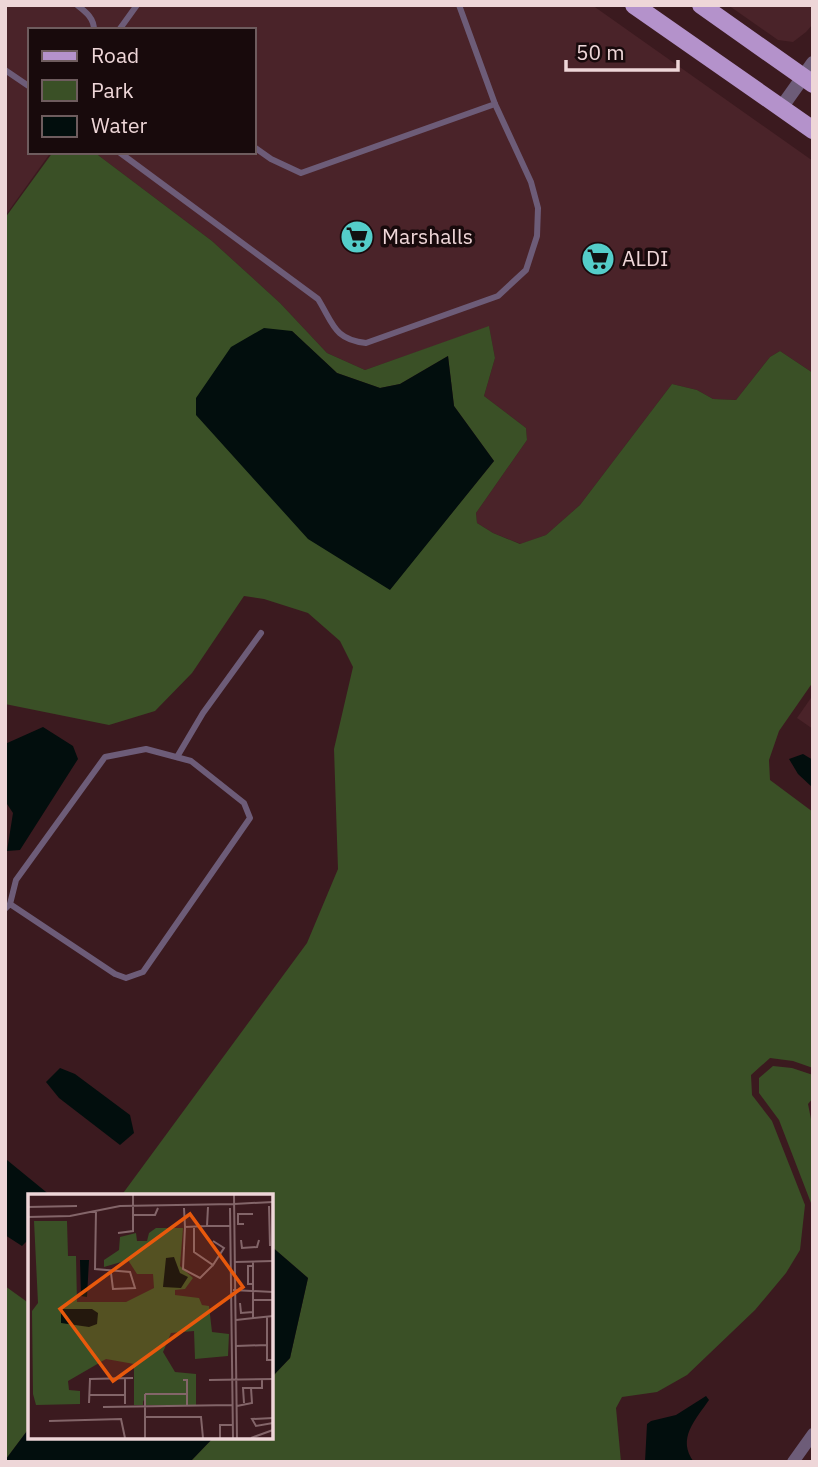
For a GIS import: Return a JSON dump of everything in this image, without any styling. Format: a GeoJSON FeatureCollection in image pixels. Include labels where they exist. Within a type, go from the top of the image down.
{"type":"FeatureCollection","features":[{"type":"Feature","properties":{"kind":"main road"},"geometry":{"type":"LineString","coordinates":[[634,5],[813,130]]}},
{"type":"Feature","properties":{"kind":"main road"},"geometry":{"type":"LineString","coordinates":[[701,5],[809,74]]}},
{"type":"Feature","properties":{"kind":"street"},"geometry":{"type":"LineString","coordinates":[[781,108],[809,74]]}},
{"type":"Feature","properties":{"kind":"street"},"geometry":{"type":"LineString","coordinates":[[793,1462],[813,1434]]}},
{"type":"Feature","properties":{"kind":"lane"},"geometry":{"type":"LineString","coordinates":[[77,5],[87,13],[94,23],[94,28]]}},
{"type":"Feature","properties":{"kind":"lane"},"geometry":{"type":"LineString","coordinates":[[121,28],[137,5]]}},
{"type":"Feature","properties":{"kind":"lane"},"geometry":{"type":"LineString","coordinates":[[122,154],[317,299],[337,334],[350,341],[366,343],[498,296],[526,270],[537,236],[538,208],[531,182],[495,104],[459,5]]}},
{"type":"Feature","properties":{"kind":"lane"},"geometry":{"type":"LineString","coordinates":[[5,69],[28,86]]}},
{"type":"Feature","properties":{"kind":"lane"},"geometry":{"type":"LineString","coordinates":[[256,148],[301,173],[495,104]]}},
{"type":"Feature","properties":{"kind":"lane"},"geometry":{"type":"LineString","coordinates":[[177,757],[204,713],[261,633]]}},
{"type":"Feature","properties":{"kind":"lane"},"geometry":{"type":"LineString","coordinates":[[146,749],[191,761],[244,803],[250,818],[143,972],[126,978],[115,974],[8,906],[16,880],[105,757],[146,749]]}},
{"type":"Feature","properties":{"kind":"shaded area"},"geometry":{"type":"Polygon","coordinates":[[[5,5],[592,5],[813,161],[813,373],[780,351],[770,357],[736,400],[713,399],[697,390],[672,384],[580,505],[546,535],[521,544],[493,533],[477,523],[476,513],[527,440],[526,428],[484,396],[495,358],[489,327],[365,370],[327,353],[280,303],[212,241],[97,154],[256,154],[256,28],[28,28],[28,154],[50,154],[5,216],[5,5]]]}},
{"type":"Feature","properties":{"kind":"shaded area"},"geometry":{"type":"Polygon","coordinates":[[[728,5],[813,5],[813,24],[793,42],[778,40],[728,5]]]}},
{"type":"Feature","properties":{"kind":"shaded area"},"geometry":{"type":"Polygon","coordinates":[[[813,695],[813,729],[797,718],[813,695]]]}},
{"type":"Feature","properties":{"kind":"green space"},"geometry":{"type":"Polygon","coordinates":[[[52,154],[97,154],[212,241],[280,303],[327,353],[365,370],[489,326],[495,358],[484,396],[526,428],[527,440],[476,513],[477,523],[520,544],[546,535],[580,505],[672,384],[697,390],[713,399],[736,400],[770,357],[780,351],[813,373],[813,682],[779,731],[769,760],[770,780],[813,812],[813,1068],[793,1061],[770,1058],[751,1075],[752,1095],[772,1121],[805,1205],[800,1250],[786,1273],[755,1310],[687,1375],[657,1392],[622,1397],[616,1408],[621,1462],[190,1462],[212,1439],[273,1439],[273,1376],[290,1358],[308,1278],[273,1248],[273,1194],[122,1194],[307,943],[338,869],[334,749],[353,667],[340,641],[308,613],[264,599],[244,596],[192,673],[155,711],[109,725],[5,704],[5,218],[52,154]],[[292,331],[390,589],[494,461],[454,406],[448,356],[400,384],[380,388],[337,373],[292,331]]]}},
{"type":"Feature","properties":{"kind":"green space"},"geometry":{"type":"Polygon","coordinates":[[[773,1066],[792,1068],[813,1075],[813,1098],[808,1104],[813,1129],[813,1219],[811,1203],[779,1120],[759,1093],[759,1078],[773,1066]]]}},
{"type":"Feature","properties":{"kind":"green space"},"geometry":{"type":"Polygon","coordinates":[[[5,1286],[28,1303],[28,1430],[6,1459],[9,1462],[5,1462],[5,1286]]]}},
{"type":"Feature","properties":{"kind":"water"},"geometry":{"type":"Polygon","coordinates":[[[264,328],[292,331],[337,373],[380,388],[400,384],[448,356],[454,406],[494,461],[390,590],[308,539],[196,415],[196,398],[231,347],[264,328]]]}},
{"type":"Feature","properties":{"kind":"water"},"geometry":{"type":"Polygon","coordinates":[[[43,727],[73,746],[78,759],[20,850],[7,851],[13,813],[5,801],[5,744],[43,727]]]}},
{"type":"Feature","properties":{"kind":"water"},"geometry":{"type":"Polygon","coordinates":[[[803,754],[813,760],[813,788],[798,774],[789,759],[803,754]]]}},
{"type":"Feature","properties":{"kind":"water"},"geometry":{"type":"Polygon","coordinates":[[[60,1068],[75,1074],[130,1115],[134,1133],[120,1145],[59,1098],[46,1082],[60,1068]]]}},
{"type":"Feature","properties":{"kind":"water"},"geometry":{"type":"Polygon","coordinates":[[[5,1155],[7,1160],[49,1194],[28,1194],[28,1240],[22,1246],[5,1235],[5,1155]]]}},
{"type":"Feature","properties":{"kind":"water"},"geometry":{"type":"Polygon","coordinates":[[[273,1248],[308,1278],[290,1358],[273,1376],[273,1248]]]}},
{"type":"Feature","properties":{"kind":"water"},"geometry":{"type":"Polygon","coordinates":[[[706,1396],[709,1400],[687,1437],[689,1454],[694,1462],[645,1462],[647,1424],[676,1415],[706,1396]]]}},
{"type":"Feature","properties":{"kind":"water"},"geometry":{"type":"Polygon","coordinates":[[[28,1430],[28,1439],[212,1439],[190,1462],[9,1462],[6,1459],[28,1430]]]}},
{"type":"Feature","properties":{"kind":"place","name":"Marshalls"},"geometry":{"type":"Point","coordinates":[357,237]}},
{"type":"Feature","properties":{"kind":"place","name":"ALDI"},"geometry":{"type":"Point","coordinates":[598,259]}}]}
